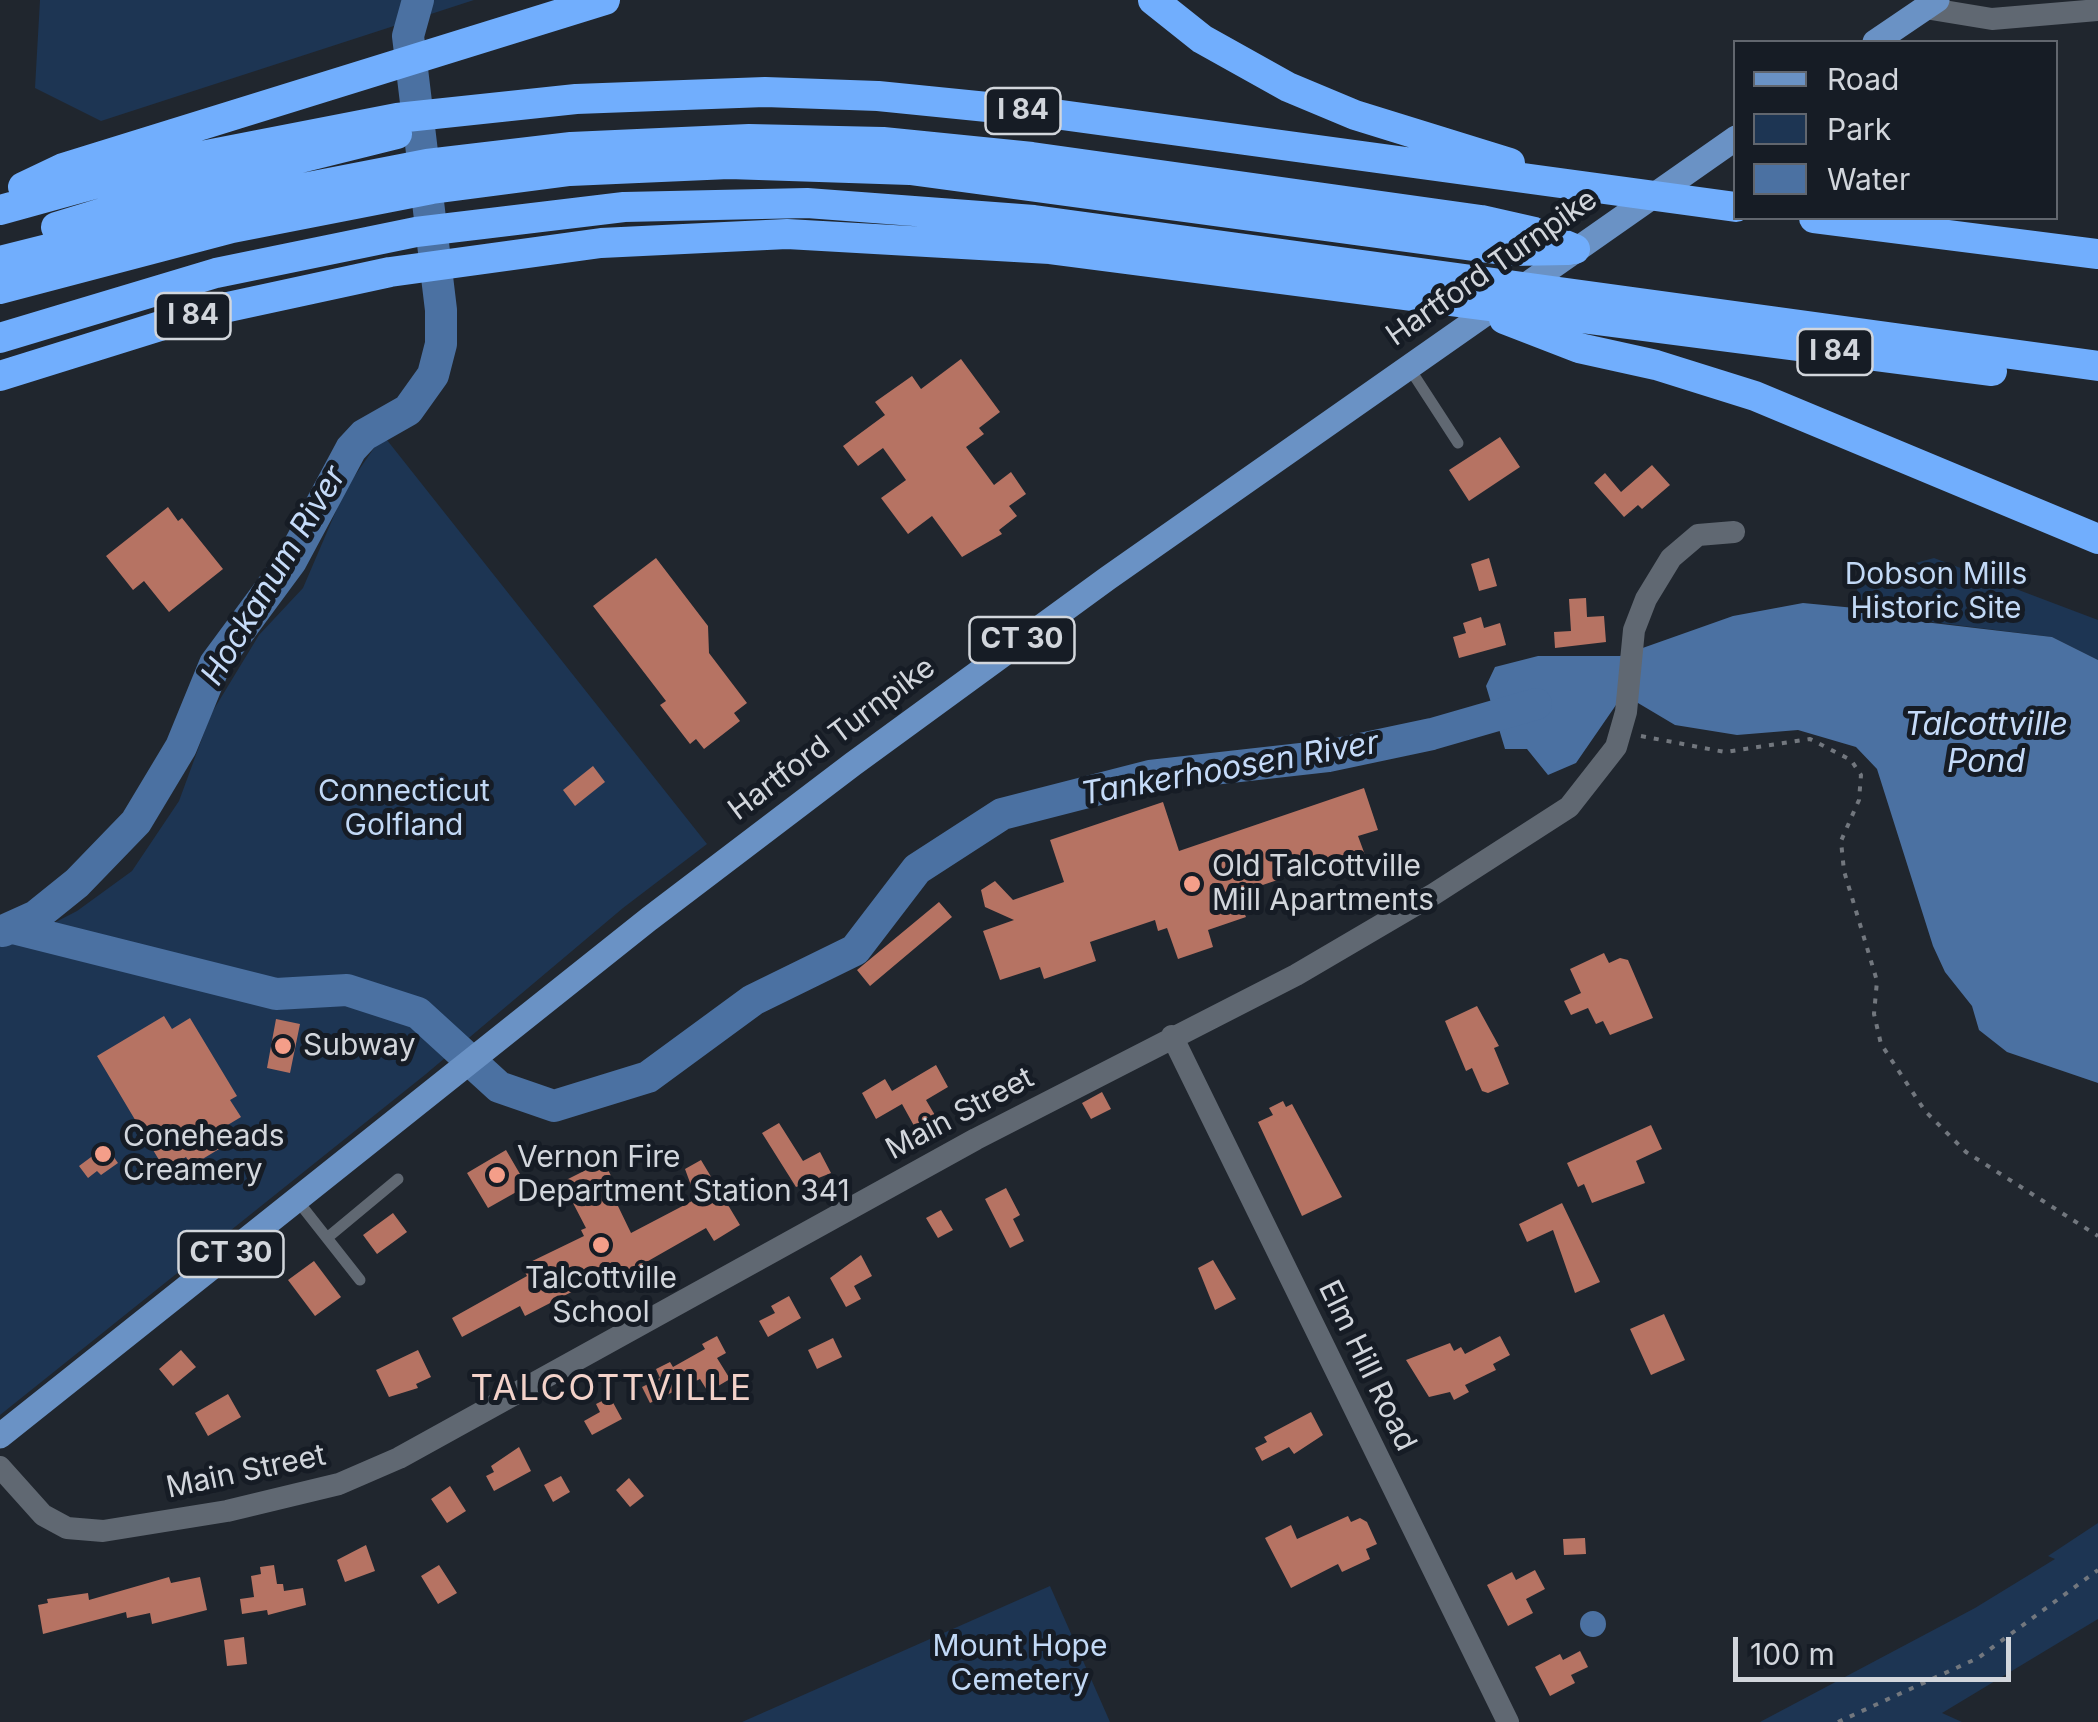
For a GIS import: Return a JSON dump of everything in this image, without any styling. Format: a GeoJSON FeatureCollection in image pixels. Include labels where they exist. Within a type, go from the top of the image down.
{"type":"FeatureCollection","features":[{"type":"Feature","properties":{"kind":"highway"},"geometry":{"type":"LineString","coordinates":[[0,199],[63,168],[458,42],[606,0]]}},
{"type":"Feature","properties":{"kind":"highway"},"geometry":{"type":"LineString","coordinates":[[1153,0],[1202,38],[1288,87],[1356,115],[1580,186]]}},
{"type":"Feature","properties":{"kind":"highway","name":"I 84"},"geometry":{"type":"LineString","coordinates":[[0,210],[182,160],[373,159],[429,114],[692,93],[878,96],[1047,113],[1733,207]]}},
{"type":"Feature","properties":{"kind":"highway"},"geometry":{"type":"LineString","coordinates":[[0,246],[200,183],[373,159],[477,169],[734,139],[946,147],[1481,220],[1534,232],[1575,249]]}},
{"type":"Feature","properties":{"kind":"highway"},"geometry":{"type":"LineString","coordinates":[[0,261],[373,159]]}},
{"type":"Feature","properties":{"kind":"highway"},"geometry":{"type":"LineString","coordinates":[[0,289],[162,244],[373,159]]}},
{"type":"Feature","properties":{"kind":"highway"},"geometry":{"type":"LineString","coordinates":[[0,338],[216,273],[484,222],[682,205],[916,208],[1098,228],[1461,292],[1601,298],[2098,366]]}},
{"type":"Feature","properties":{"kind":"highway"},"geometry":{"type":"LineString","coordinates":[[1830,220],[2098,254]]}},
{"type":"Feature","properties":{"kind":"highway","name":"I 84"},"geometry":{"type":"LineString","coordinates":[[0,376],[205,312],[390,272],[490,256],[685,237],[832,236],[1064,250],[1425,298],[1461,292],[1572,318],[2098,384]]}},
{"type":"Feature","properties":{"kind":"highway"},"geometry":{"type":"LineString","coordinates":[[1461,292],[1545,336],[1755,396],[2098,538]]}},
{"type":"Feature","properties":{"kind":"main road"},"geometry":{"type":"LineString","coordinates":[[1878,40],[1931,4]]}},
{"type":"Feature","properties":{"kind":"main road","name":"Hartford Turnpike"},"geometry":{"type":"LineString","coordinates":[[0,1436],[728,858],[982,668],[1733,140]]}},
{"type":"Feature","properties":{"kind":"street"},"geometry":{"type":"LineString","coordinates":[[1931,4],[1978,18],[2092,11]]}},
{"type":"Feature","properties":{"kind":"street","name":"Main Street"},"geometry":{"type":"LineString","coordinates":[[0,1466],[43,1515],[68,1528],[102,1531],[227,1511],[338,1484],[398,1458],[976,1139],[1296,975],[1530,836],[1569,807],[1616,747],[1626,712],[1631,650],[1646,599],[1671,558],[1698,535],[1734,532]]}},
{"type":"Feature","properties":{"kind":"street","name":"Elm Hill Road"},"geometry":{"type":"LineString","coordinates":[[1172,1036],[1508,1722]]}},
{"type":"Feature","properties":{"kind":"lane"},"geometry":{"type":"LineString","coordinates":[[1408,366],[1458,443]]}},
{"type":"Feature","properties":{"kind":"lane"},"geometry":{"type":"LineString","coordinates":[[327,1238],[398,1179]]}},
{"type":"Feature","properties":{"kind":"lane"},"geometry":{"type":"LineString","coordinates":[[298,1200],[360,1280]]}},
{"type":"Feature","properties":{"kind":"path"},"geometry":{"type":"LineString","coordinates":[[1616,747],[1630,746],[1638,736],[1725,752],[1810,739],[1852,760],[1862,775],[1859,800],[1841,842],[1844,871],[1877,981],[1874,1014],[1881,1044],[1924,1111],[1966,1152],[2098,1236]]}},
{"type":"Feature","properties":{"kind":"path"},"geometry":{"type":"LineString","coordinates":[[1838,1722],[1978,1658],[2098,1570]]}},
{"type":"Feature","properties":{"kind":"green space"},"geometry":{"type":"Polygon","coordinates":[[[40,0],[474,0],[101,121],[35,88],[40,0]]]}},
{"type":"Feature","properties":{"kind":"green space","name":"Connecticut Golfland"},"geometry":{"type":"Polygon","coordinates":[[[383,435],[707,844],[0,1415],[0,945],[15,943],[77,911],[132,871],[179,801],[211,714],[259,635],[303,588],[345,490],[383,435]]]}},
{"type":"Feature","properties":{"kind":"green space","name":"Dobson Mills Historic Site"},"geometry":{"type":"Polygon","coordinates":[[[1934,558],[2098,620],[2098,660],[2052,637],[1867,614],[1853,580],[1934,558]]]}},
{"type":"Feature","properties":{"kind":"green space"},"geometry":{"type":"Polygon","coordinates":[[[2098,1523],[2098,1619],[1942,1713],[1962,1722],[1760,1722],[1975,1608],[2055,1559],[2048,1556],[2098,1523]]]}},
{"type":"Feature","properties":{"kind":"green space","name":"Mount Hope Cemetery"},"geometry":{"type":"Polygon","coordinates":[[[1050,1586],[1110,1722],[742,1722],[1050,1586]]]}},
{"type":"Feature","properties":{"kind":"water","name":"Talcottville Pond"},"geometry":{"type":"Polygon","coordinates":[[[1803,603],[1855,608],[1873,616],[2052,637],[2098,660],[2098,1083],[2007,1052],[1979,1030],[1972,1006],[1945,972],[1933,946],[1877,769],[1856,747],[1798,730],[1737,735],[1675,725],[1638,703],[1616,705],[1576,763],[1548,775],[1527,749],[1505,749],[1486,686],[1495,667],[1538,656],[1620,656],[1733,616],[1803,603]]]}},
{"type":"Feature","properties":{"kind":"water"},"geometry":{"type":"Polygon","coordinates":[[[1593,1611],[1602,1615],[1606,1624],[1602,1633],[1593,1637],[1584,1633],[1580,1624],[1584,1615],[1593,1611]]]}},
{"type":"Feature","properties":{"kind":"building"},"geometry":{"type":"Polygon","coordinates":[[[961,359],[1000,412],[979,428],[984,434],[966,447],[994,485],[1011,472],[1026,494],[1009,506],[1017,516],[999,530],[1002,534],[962,557],[932,516],[908,534],[881,498],[906,480],[883,448],[858,466],[843,446],[885,415],[875,402],[912,376],[921,389],[961,359]]]}},
{"type":"Feature","properties":{"kind":"building"},"geometry":{"type":"Polygon","coordinates":[[[1500,437],[1520,467],[1469,501],[1449,470],[1500,437]]]}},
{"type":"Feature","properties":{"kind":"building"},"geometry":{"type":"Polygon","coordinates":[[[1652,465],[1670,485],[1642,509],[1638,505],[1624,517],[1594,483],[1605,473],[1621,492],[1652,465]]]}},
{"type":"Feature","properties":{"kind":"building"},"geometry":{"type":"Polygon","coordinates":[[[168,507],[178,521],[182,518],[223,569],[169,612],[144,581],[133,590],[106,556],[168,507]]]}},
{"type":"Feature","properties":{"kind":"building"},"geometry":{"type":"Polygon","coordinates":[[[656,558],[708,626],[709,653],[747,703],[734,713],[740,721],[704,749],[696,739],[690,744],[660,705],[666,701],[593,606],[656,558]]]}},
{"type":"Feature","properties":{"kind":"building"},"geometry":{"type":"Polygon","coordinates":[[[1489,558],[1497,586],[1479,591],[1471,564],[1489,558]]]}},
{"type":"Feature","properties":{"kind":"building"},"geometry":{"type":"Polygon","coordinates":[[[1586,598],[1587,617],[1604,616],[1606,642],[1555,648],[1554,632],[1571,631],[1569,599],[1586,598]]]}},
{"type":"Feature","properties":{"kind":"building"},"geometry":{"type":"Polygon","coordinates":[[[1481,617],[1484,628],[1500,623],[1506,645],[1459,658],[1453,637],[1466,633],[1463,623],[1481,617]]]}},
{"type":"Feature","properties":{"kind":"building"},"geometry":{"type":"Polygon","coordinates":[[[593,766],[605,782],[575,806],[563,790],[593,766]]]}},
{"type":"Feature","properties":{"kind":"building","name":"Old Talcottville Mill Apartments"},"geometry":{"type":"Polygon","coordinates":[[[1364,788],[1378,830],[1358,836],[1368,863],[1326,877],[1322,865],[1236,894],[1246,917],[1208,930],[1213,947],[1178,959],[1167,928],[1158,931],[1155,920],[1090,942],[1096,961],[1044,979],[1040,967],[1000,980],[983,931],[1014,920],[985,907],[981,890],[995,881],[1013,900],[1064,882],[1050,840],[1163,802],[1179,851],[1364,788]]]}},
{"type":"Feature","properties":{"kind":"building"},"geometry":{"type":"Polygon","coordinates":[[[939,902],[952,917],[870,986],[857,970],[939,902]]]}},
{"type":"Feature","properties":{"kind":"building"},"geometry":{"type":"Polygon","coordinates":[[[1604,953],[1609,963],[1620,958],[1628,960],[1653,1018],[1610,1035],[1603,1021],[1596,1024],[1588,1008],[1571,1015],[1564,1001],[1581,993],[1570,969],[1604,953]]]}},
{"type":"Feature","properties":{"kind":"building"},"geometry":{"type":"Polygon","coordinates":[[[1477,1006],[1499,1046],[1494,1048],[1509,1084],[1488,1093],[1482,1091],[1472,1068],[1466,1071],[1445,1021],[1477,1006]]]}},
{"type":"Feature","properties":{"kind":"building"},"geometry":{"type":"Polygon","coordinates":[[[164,1016],[172,1029],[190,1018],[237,1096],[230,1100],[241,1117],[226,1126],[234,1140],[191,1166],[186,1157],[165,1170],[97,1056],[164,1016]]]}},
{"type":"Feature","properties":{"kind":"building"},"geometry":{"type":"Polygon","coordinates":[[[276,1019],[300,1024],[290,1073],[267,1068],[276,1019]]]}},
{"type":"Feature","properties":{"kind":"building"},"geometry":{"type":"Polygon","coordinates":[[[936,1065],[948,1087],[926,1100],[939,1122],[918,1133],[902,1104],[876,1119],[862,1093],[885,1079],[892,1091],[936,1065]]]}},
{"type":"Feature","properties":{"kind":"building"},"geometry":{"type":"Polygon","coordinates":[[[1102,1092],[1111,1109],[1091,1119],[1082,1103],[1102,1092]]]}},
{"type":"Feature","properties":{"kind":"building"},"geometry":{"type":"Polygon","coordinates":[[[1283,1101],[1286,1107],[1292,1104],[1342,1197],[1302,1216],[1258,1122],[1273,1115],[1269,1108],[1283,1101]]]}},
{"type":"Feature","properties":{"kind":"building"},"geometry":{"type":"Polygon","coordinates":[[[779,1123],[803,1161],[820,1152],[831,1173],[796,1187],[762,1133],[779,1123]]]}},
{"type":"Feature","properties":{"kind":"building"},"geometry":{"type":"Polygon","coordinates":[[[1651,1125],[1662,1149],[1636,1161],[1645,1183],[1592,1203],[1584,1184],[1578,1187],[1567,1163],[1651,1125]]]}},
{"type":"Feature","properties":{"kind":"building","name":"Coneheads Creamery"},"geometry":{"type":"Polygon","coordinates":[[[106,1146],[118,1163],[101,1175],[97,1171],[88,1178],[79,1166],[106,1146]]]}},
{"type":"Feature","properties":{"kind":"building"},"geometry":{"type":"Polygon","coordinates":[[[506,1150],[527,1186],[488,1208],[467,1173],[506,1150]]]}},
{"type":"Feature","properties":{"kind":"building"},"geometry":{"type":"Polygon","coordinates":[[[701,1160],[740,1225],[714,1241],[706,1228],[592,1293],[587,1284],[525,1316],[520,1306],[462,1337],[452,1318],[527,1276],[522,1266],[584,1236],[581,1230],[586,1228],[562,1182],[596,1165],[598,1170],[606,1166],[624,1201],[617,1204],[631,1233],[696,1199],[685,1169],[701,1160]]]}},
{"type":"Feature","properties":{"kind":"building"},"geometry":{"type":"Polygon","coordinates":[[[1006,1188],[1020,1215],[1013,1219],[1024,1241],[1010,1248],[985,1199],[1006,1188]]]}},
{"type":"Feature","properties":{"kind":"building"},"geometry":{"type":"Polygon","coordinates":[[[1562,1203],[1600,1282],[1575,1293],[1553,1230],[1527,1242],[1519,1224],[1562,1203]]]}},
{"type":"Feature","properties":{"kind":"building"},"geometry":{"type":"Polygon","coordinates":[[[941,1210],[953,1230],[938,1238],[926,1218],[941,1210]]]}},
{"type":"Feature","properties":{"kind":"building"},"geometry":{"type":"Polygon","coordinates":[[[393,1213],[407,1232],[377,1254],[363,1235],[393,1213]]]}},
{"type":"Feature","properties":{"kind":"building"},"geometry":{"type":"Polygon","coordinates":[[[861,1255],[872,1276],[854,1286],[861,1299],[846,1307],[830,1278],[861,1255]]]}},
{"type":"Feature","properties":{"kind":"building"},"geometry":{"type":"Polygon","coordinates":[[[1213,1260],[1236,1299],[1215,1310],[1198,1268],[1213,1260]]]}},
{"type":"Feature","properties":{"kind":"building"},"geometry":{"type":"Polygon","coordinates":[[[314,1261],[341,1297],[315,1316],[288,1280],[314,1261]]]}},
{"type":"Feature","properties":{"kind":"building"},"geometry":{"type":"Polygon","coordinates":[[[789,1296],[801,1318],[768,1337],[759,1321],[775,1313],[771,1306],[789,1296]]]}},
{"type":"Feature","properties":{"kind":"building"},"geometry":{"type":"Polygon","coordinates":[[[1664,1314],[1685,1360],[1651,1375],[1630,1329],[1664,1314]]]}},
{"type":"Feature","properties":{"kind":"building"},"geometry":{"type":"Polygon","coordinates":[[[717,1336],[726,1353],[717,1358],[730,1379],[708,1392],[700,1379],[650,1403],[642,1387],[660,1378],[656,1369],[670,1362],[673,1367],[705,1349],[702,1344],[717,1336]]]}},
{"type":"Feature","properties":{"kind":"building"},"geometry":{"type":"Polygon","coordinates":[[[1500,1336],[1510,1355],[1493,1364],[1496,1370],[1465,1385],[1469,1392],[1454,1400],[1450,1392],[1429,1397],[1406,1360],[1450,1343],[1454,1351],[1461,1347],[1465,1354],[1500,1336]]]}},
{"type":"Feature","properties":{"kind":"building"},"geometry":{"type":"Polygon","coordinates":[[[833,1338],[842,1357],[817,1369],[808,1350],[833,1338]]]}},
{"type":"Feature","properties":{"kind":"building"},"geometry":{"type":"Polygon","coordinates":[[[181,1350],[196,1367],[173,1386],[159,1369],[181,1350]]]}},
{"type":"Feature","properties":{"kind":"building"},"geometry":{"type":"Polygon","coordinates":[[[418,1350],[431,1377],[416,1384],[418,1388],[389,1397],[376,1370],[418,1350]]]}},
{"type":"Feature","properties":{"kind":"building"},"geometry":{"type":"Polygon","coordinates":[[[228,1394],[241,1417],[208,1436],[195,1413],[228,1394]]]}},
{"type":"Feature","properties":{"kind":"building"},"geometry":{"type":"Polygon","coordinates":[[[610,1397],[622,1419],[592,1435],[584,1421],[600,1412],[596,1404],[610,1397]]]}},
{"type":"Feature","properties":{"kind":"building"},"geometry":{"type":"Polygon","coordinates":[[[1311,1412],[1323,1435],[1294,1454],[1289,1447],[1262,1461],[1255,1448],[1267,1442],[1264,1437],[1311,1412]]]}},
{"type":"Feature","properties":{"kind":"building"},"geometry":{"type":"Polygon","coordinates":[[[519,1447],[531,1471],[494,1491],[486,1476],[494,1472],[491,1466],[519,1447]]]}},
{"type":"Feature","properties":{"kind":"building"},"geometry":{"type":"Polygon","coordinates":[[[561,1476],[570,1492],[553,1502],[544,1485],[561,1476]]]}},
{"type":"Feature","properties":{"kind":"building"},"geometry":{"type":"Polygon","coordinates":[[[629,1478],[644,1496],[630,1507],[616,1490],[629,1478]]]}},
{"type":"Feature","properties":{"kind":"building"},"geometry":{"type":"Polygon","coordinates":[[[450,1486],[466,1511],[447,1523],[431,1499],[450,1486]]]}},
{"type":"Feature","properties":{"kind":"building"},"geometry":{"type":"Polygon","coordinates":[[[1348,1516],[1351,1522],[1360,1518],[1367,1522],[1377,1544],[1366,1549],[1370,1559],[1342,1572],[1338,1564],[1291,1588],[1265,1538],[1291,1525],[1297,1539],[1348,1516]]]}},
{"type":"Feature","properties":{"kind":"building"},"geometry":{"type":"Polygon","coordinates":[[[1585,1538],[1586,1554],[1564,1555],[1563,1539],[1585,1538]]]}},
{"type":"Feature","properties":{"kind":"building"},"geometry":{"type":"Polygon","coordinates":[[[366,1545],[375,1571],[345,1582],[337,1560],[366,1545]]]}},
{"type":"Feature","properties":{"kind":"building"},"geometry":{"type":"Polygon","coordinates":[[[274,1565],[277,1584],[283,1584],[284,1591],[303,1588],[306,1605],[268,1615],[267,1610],[242,1614],[240,1599],[254,1597],[251,1576],[261,1574],[260,1567],[274,1565]]]}},
{"type":"Feature","properties":{"kind":"building"},"geometry":{"type":"Polygon","coordinates":[[[439,1565],[457,1593],[438,1604],[421,1576],[439,1565]]]}},
{"type":"Feature","properties":{"kind":"building"},"geometry":{"type":"Polygon","coordinates":[[[1535,1570],[1545,1589],[1526,1599],[1533,1613],[1508,1626],[1487,1585],[1512,1572],[1516,1580],[1535,1570]]]}},
{"type":"Feature","properties":{"kind":"building"},"geometry":{"type":"Polygon","coordinates":[[[169,1577],[171,1583],[200,1577],[207,1610],[152,1624],[150,1613],[127,1618],[126,1612],[43,1634],[38,1605],[48,1603],[47,1599],[88,1593],[89,1600],[169,1577]]]}},
{"type":"Feature","properties":{"kind":"building"},"geometry":{"type":"Polygon","coordinates":[[[244,1637],[247,1664],[227,1666],[224,1640],[244,1637]]]}},
{"type":"Feature","properties":{"kind":"building"},"geometry":{"type":"Polygon","coordinates":[[[1580,1651],[1588,1667],[1571,1675],[1575,1683],[1550,1696],[1535,1667],[1560,1654],[1563,1660],[1580,1651]]]}},
{"type":"Feature","properties":{"kind":"waterway","name":"Hockanum River"},"geometry":{"type":"LineString","coordinates":[[3,931],[36,916],[77,883],[136,822],[181,747],[215,664],[291,561],[351,449],[364,435],[408,410],[433,375],[441,344],[441,310],[408,36],[418,0]]}},
{"type":"Feature","properties":{"kind":"waterway","name":"Tankerhoosen River"},"geometry":{"type":"LineString","coordinates":[[13,928],[276,994],[347,990],[418,1013],[499,1087],[554,1106],[648,1077],[753,1000],[855,950],[917,869],[1002,814],[1150,776],[1328,756],[1432,734],[1536,704]]}},
{"type":"Feature","properties":{"kind":"place","name":"Old Talcottville Mill Apartments"},"geometry":{"type":"Point","coordinates":[1192,884]}},
{"type":"Feature","properties":{"kind":"place","name":"Subway"},"geometry":{"type":"Point","coordinates":[283,1046]}},
{"type":"Feature","properties":{"kind":"place","name":"Coneheads Creamery"},"geometry":{"type":"Point","coordinates":[103,1154]}},
{"type":"Feature","properties":{"kind":"place","name":"Vernon Fire Department Station 341"},"geometry":{"type":"Point","coordinates":[497,1175]}},
{"type":"Feature","properties":{"kind":"place","name":"Talcottville School"},"geometry":{"type":"Point","coordinates":[601,1245]}},
{"type":"Feature","properties":{"kind":"district","name":"TALCOTTVILLE"},"geometry":{"type":"Point","coordinates":[612,1389]}}]}
